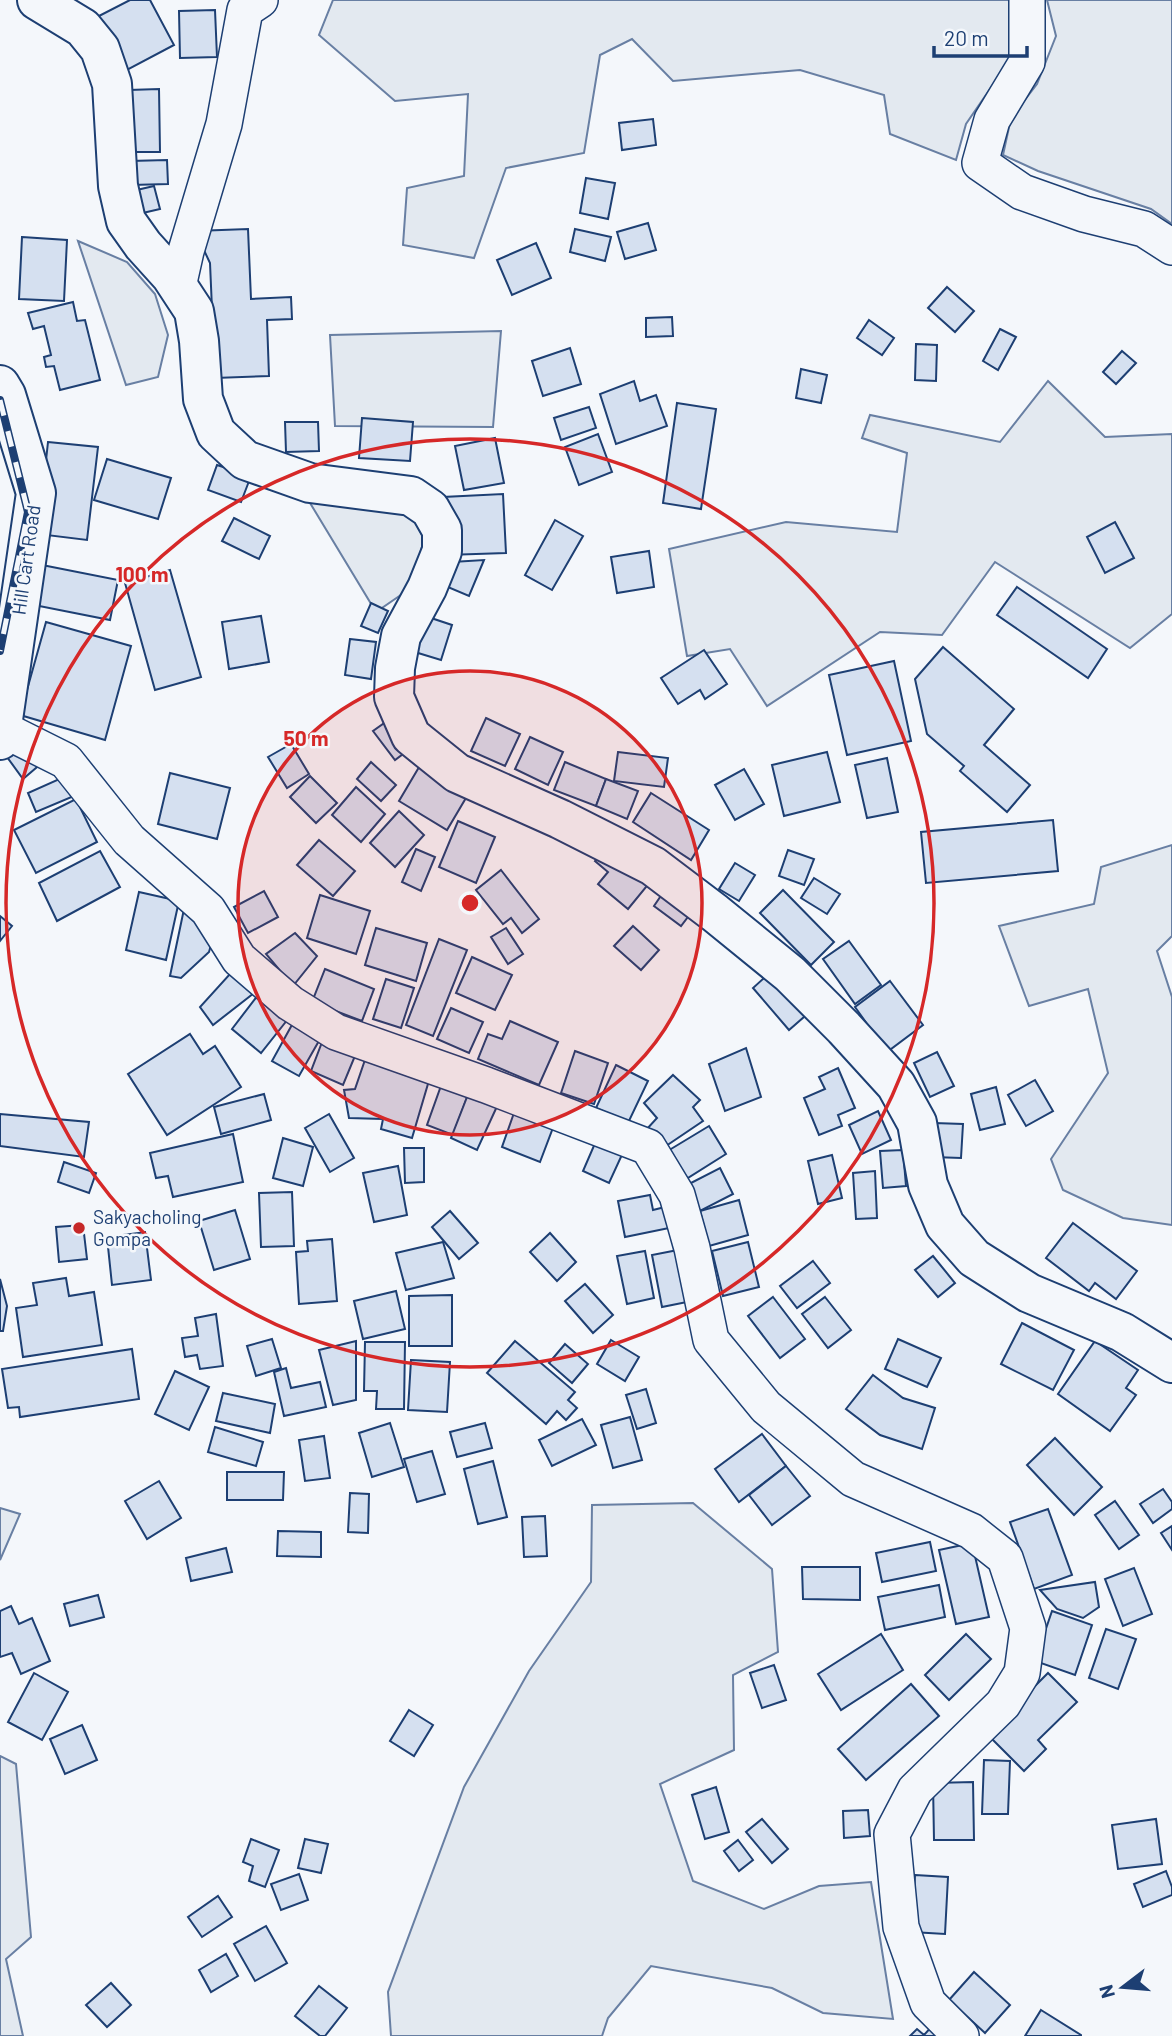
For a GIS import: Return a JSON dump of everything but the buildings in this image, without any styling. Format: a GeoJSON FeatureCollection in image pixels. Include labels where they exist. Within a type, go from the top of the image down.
{"type":"FeatureCollection","features":[{"type":"Feature","properties":{"kind":"main road"},"geometry":{"type":"LineString","coordinates":[[37,0],[82,28],[100,49],[111,84],[118,186],[126,221],[194,311],[203,399],[216,433],[245,460],[310,483],[411,496],[430,509],[442,530],[442,551],[427,588],[401,636],[395,668],[394,697],[411,736],[457,773],[560,818],[653,866],[716,913],[790,974],[844,1028],[895,1085],[917,1123],[928,1185],[945,1225],[974,1258],[1030,1293],[1122,1332],[1172,1363]]}},
{"type":"Feature","properties":{"kind":"main road","name":"Hill Cart Road"},"geometry":{"type":"LineString","coordinates":[[0,385],[6,395],[36,494],[1,732]]}},
{"type":"Feature","properties":{"kind":"street"},"geometry":{"type":"LineString","coordinates":[[178,287],[224,124],[245,10],[260,0]]}},
{"type":"Feature","properties":{"kind":"street"},"geometry":{"type":"LineString","coordinates":[[1027,0],[1027,62],[992,120],[980,163],[1022,192],[1084,214],[1144,229],[1172,247]]}},
{"type":"Feature","properties":{"kind":"street"},"geometry":{"type":"LineString","coordinates":[[1,732],[66,761],[129,840],[208,910],[239,959],[290,1003],[336,1032],[486,1085],[648,1147],[677,1195],[692,1248],[711,1340],[766,1407],[853,1479],[971,1531],[1005,1558],[1028,1628],[1022,1673],[1003,1704],[915,1790],[892,1834],[901,1927],[928,2004],[961,2036]]}},
{"type":"Feature","properties":{"kind":"shaded area"},"geometry":{"type":"Polygon","coordinates":[[[333,0],[1008,0],[1014,5],[1014,54],[966,124],[956,160],[890,134],[884,95],[800,70],[673,81],[632,39],[600,55],[584,153],[506,168],[474,258],[403,245],[407,188],[464,176],[468,94],[395,101],[319,35],[333,0]]]}},
{"type":"Feature","properties":{"kind":"shaded area"},"geometry":{"type":"Polygon","coordinates":[[[1047,0],[1172,0],[1172,224],[1151,209],[1038,171],[1003,155],[1011,118],[1037,84],[1056,36],[1047,0]]]}},
{"type":"Feature","properties":{"kind":"shaded area"},"geometry":{"type":"Polygon","coordinates":[[[78,241],[127,262],[155,294],[168,335],[158,377],[126,385],[78,241]]]}},
{"type":"Feature","properties":{"kind":"shaded area"},"geometry":{"type":"Polygon","coordinates":[[[501,331],[493,427],[335,426],[330,335],[501,331]]]}},
{"type":"Feature","properties":{"kind":"shaded area"},"geometry":{"type":"Polygon","coordinates":[[[1048,381],[1105,437],[1172,434],[1172,614],[1130,648],[995,562],[942,635],[880,632],[767,706],[730,649],[687,656],[669,549],[786,522],[897,532],[907,453],[862,438],[870,415],[1000,442],[1048,381]]]}},
{"type":"Feature","properties":{"kind":"shaded area"},"geometry":{"type":"Polygon","coordinates":[[[304,493],[409,510],[424,539],[411,588],[376,612],[304,493]]]}},
{"type":"Feature","properties":{"kind":"shaded area"},"geometry":{"type":"Polygon","coordinates":[[[1172,845],[1172,936],[1157,951],[1172,997],[1172,1225],[1123,1218],[1063,1190],[1051,1159],[1108,1073],[1088,989],[1029,1006],[999,926],[1094,904],[1101,867],[1172,845]]]}},
{"type":"Feature","properties":{"kind":"shaded area"},"geometry":{"type":"Polygon","coordinates":[[[693,1503],[772,1569],[778,1652],[733,1675],[734,1750],[660,1784],[693,1881],[764,1909],[819,1886],[871,1882],[893,2019],[823,2013],[772,1988],[651,1966],[608,2018],[602,2036],[391,2036],[388,1992],[464,1787],[529,1671],[591,1582],[592,1505],[693,1503]]]}},
{"type":"Feature","properties":{"kind":"shaded area"},"geometry":{"type":"Polygon","coordinates":[[[0,1508],[20,1514],[0,1560],[0,1508]]]}},
{"type":"Feature","properties":{"kind":"shaded area"},"geometry":{"type":"Polygon","coordinates":[[[0,1756],[16,1764],[31,1937],[6,1959],[23,2036],[0,2036],[0,1756]]]}},
{"type":"Feature","properties":{"kind":"railway"},"geometry":{"type":"LineString","coordinates":[[0,400],[28,512],[0,651]]}},
{"type":"Feature","properties":{"kind":"place","name":"Sakyacholing Gompa"},"geometry":{"type":"Point","coordinates":[79,1228]}}]}
